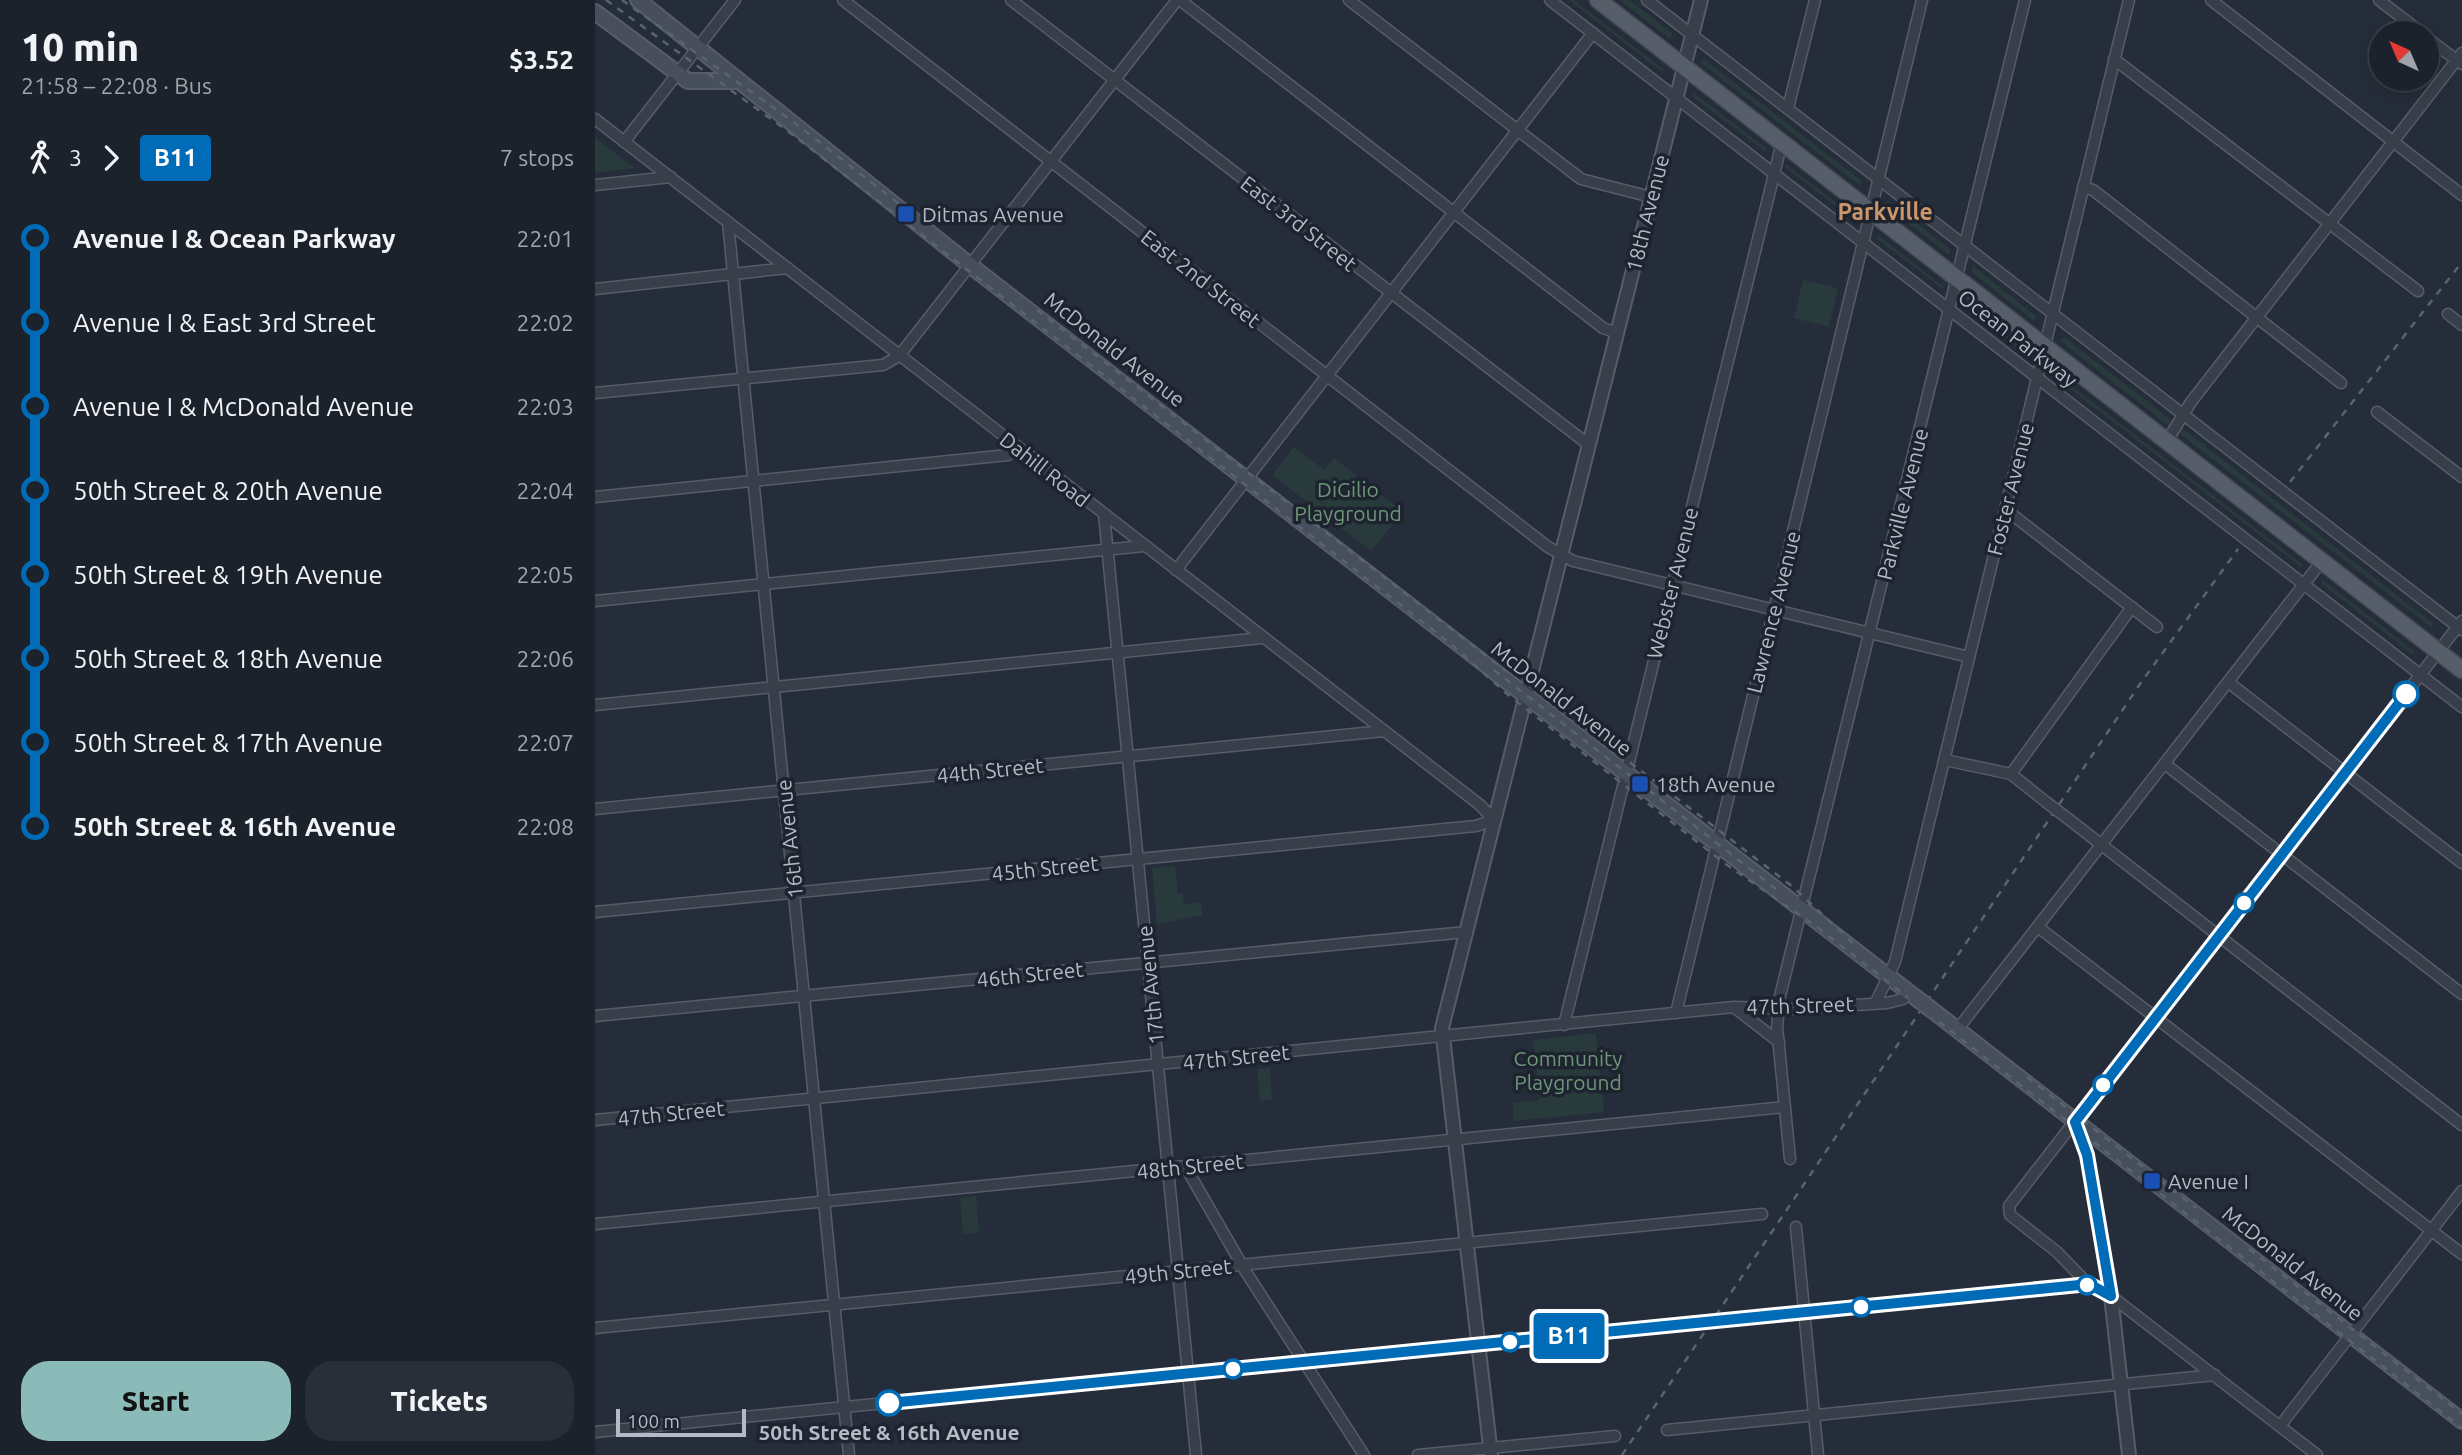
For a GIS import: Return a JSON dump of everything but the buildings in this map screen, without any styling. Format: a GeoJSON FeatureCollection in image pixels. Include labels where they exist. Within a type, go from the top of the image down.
{"type":"FeatureCollection","features":[{"type":"Feature","properties":{"kind":"main road","name":"McDonald Avenue"},"geometry":{"type":"LineString","coordinates":[[638,0],[971,265],[2462,1421]]}},
{"type":"Feature","properties":{"kind":"main road","name":"Ocean Parkway"},"geometry":{"type":"LineString","coordinates":[[1598,0],[2462,670]]}},
{"type":"Feature","properties":{"kind":"main road"},"geometry":{"type":"LineString","coordinates":[[595,12],[688,81],[739,81]]}},
{"type":"Feature","properties":{"kind":"street"},"geometry":{"type":"LineString","coordinates":[[624,142],[735,0]]}},
{"type":"Feature","properties":{"kind":"street","name":"East 2nd Street"},"geometry":{"type":"LineString","coordinates":[[843,0],[1561,554],[1573,561],[1969,657]]}},
{"type":"Feature","properties":{"kind":"street","name":"East 3rd Street"},"geometry":{"type":"LineString","coordinates":[[1011,0],[1588,445]]}},
{"type":"Feature","properties":{"kind":"street"},"geometry":{"type":"LineString","coordinates":[[595,393],[883,365],[899,356],[1179,0],[1603,328],[1617,333]]}},
{"type":"Feature","properties":{"kind":"street"},"geometry":{"type":"LineString","coordinates":[[1349,0],[1581,179],[1651,197]]}},
{"type":"Feature","properties":{"kind":"street","name":"Ocean Parkway"},"geometry":{"type":"LineString","coordinates":[[1551,0],[1773,175],[2462,707]]}},
{"type":"Feature","properties":{"kind":"street","name":"Ocean Parkway"},"geometry":{"type":"LineString","coordinates":[[1647,0],[2461,626]]}},
{"type":"Feature","properties":{"kind":"street","name":"18th Avenue"},"geometry":{"type":"LineString","coordinates":[[1491,1451],[1454,1140],[1443,1021],[1701,0]]}},
{"type":"Feature","properties":{"kind":"street"},"geometry":{"type":"LineString","coordinates":[[1788,108],[1815,0]]}},
{"type":"Feature","properties":{"kind":"street","name":"Lawrence Avenue"},"geometry":{"type":"LineString","coordinates":[[1676,1013],[1922,0]]}},
{"type":"Feature","properties":{"kind":"street","name":"Parkville Avenue"},"geometry":{"type":"LineString","coordinates":[[1790,1159],[1779,1042],[1779,1009],[2025,0]]}},
{"type":"Feature","properties":{"kind":"street","name":"Foster Avenue"},"geometry":{"type":"LineString","coordinates":[[1888,976],[1895,961],[1945,760],[2129,0]]}},
{"type":"Feature","properties":{"kind":"street"},"geometry":{"type":"LineString","coordinates":[[2211,0],[2462,195]]}},
{"type":"Feature","properties":{"kind":"street"},"geometry":{"type":"LineString","coordinates":[[2379,0],[2406,21]]}},
{"type":"Feature","properties":{"kind":"street"},"geometry":{"type":"LineString","coordinates":[[1176,570],[1593,33]]}},
{"type":"Feature","properties":{"kind":"street"},"geometry":{"type":"LineString","coordinates":[[2167,441],[2257,317],[2460,59],[2439,46]]}},
{"type":"Feature","properties":{"kind":"street"},"geometry":{"type":"LineString","coordinates":[[2114,59],[2418,291]]}},
{"type":"Feature","properties":{"kind":"street","name":"Dahill Road"},"geometry":{"type":"LineString","coordinates":[[595,119],[1480,805],[1494,820]]}},
{"type":"Feature","properties":{"kind":"street","name":"Webster Avenue"},"geometry":{"type":"LineString","coordinates":[[1564,1025],[1782,142]]}},
{"type":"Feature","properties":{"kind":"street"},"geometry":{"type":"LineString","coordinates":[[595,185],[671,177]]}},
{"type":"Feature","properties":{"kind":"street"},"geometry":{"type":"LineString","coordinates":[[2083,187],[2093,190],[2341,383]]}},
{"type":"Feature","properties":{"kind":"street","name":"16th Avenue"},"geometry":{"type":"LineString","coordinates":[[728,222],[849,1455]]}},
{"type":"Feature","properties":{"kind":"street"},"geometry":{"type":"LineString","coordinates":[[595,289],[788,268]]}},
{"type":"Feature","properties":{"kind":"street"},"geometry":{"type":"LineString","coordinates":[[2448,314],[2462,325]]}},
{"type":"Feature","properties":{"kind":"street"},"geometry":{"type":"LineString","coordinates":[[2377,412],[2462,477]]}},
{"type":"Feature","properties":{"kind":"street"},"geometry":{"type":"LineString","coordinates":[[595,497],[1008,455],[1017,447]]}},
{"type":"Feature","properties":{"kind":"street"},"geometry":{"type":"LineString","coordinates":[[2005,509],[2157,627]]}},
{"type":"Feature","properties":{"kind":"street","name":"17th Avenue"},"geometry":{"type":"LineString","coordinates":[[1104,514],[1196,1455]]}},
{"type":"Feature","properties":{"kind":"street"},"geometry":{"type":"LineString","coordinates":[[595,601],[1144,546]]}},
{"type":"Feature","properties":{"kind":"street"},"geometry":{"type":"LineString","coordinates":[[1957,1030],[2322,561]]}},
{"type":"Feature","properties":{"kind":"street"},"geometry":{"type":"LineString","coordinates":[[2011,774],[2132,607]]}},
{"type":"Feature","properties":{"kind":"street"},"geometry":{"type":"LineString","coordinates":[[2317,1455],[2111,1296],[2089,1284],[2008,1211],[2155,1017],[2461,626]]}},
{"type":"Feature","properties":{"kind":"street"},"geometry":{"type":"LineString","coordinates":[[595,705],[1262,638]]}},
{"type":"Feature","properties":{"kind":"street"},"geometry":{"type":"LineString","coordinates":[[2228,682],[2462,863]]}},
{"type":"Feature","properties":{"kind":"street","name":"44th Street"},"geometry":{"type":"LineString","coordinates":[[595,809],[1384,731]]}},
{"type":"Feature","properties":{"kind":"street"},"geometry":{"type":"LineString","coordinates":[[1945,760],[2011,774],[2462,1125]]}},
{"type":"Feature","properties":{"kind":"street"},"geometry":{"type":"LineString","coordinates":[[2165,764],[2462,995]]}},
{"type":"Feature","properties":{"kind":"street","name":"45th Street"},"geometry":{"type":"LineString","coordinates":[[595,912],[1474,827],[1494,820]]}},
{"type":"Feature","properties":{"kind":"street"},"geometry":{"type":"LineString","coordinates":[[2038,927],[2462,1254]]}},
{"type":"Feature","properties":{"kind":"street","name":"46th Street"},"geometry":{"type":"LineString","coordinates":[[595,1016],[1465,932]]}},
{"type":"Feature","properties":{"kind":"street","name":"47th Street"},"geometry":{"type":"LineString","coordinates":[[1876,1002],[1888,976]]}},
{"type":"Feature","properties":{"kind":"street","name":"47th Street"},"geometry":{"type":"LineString","coordinates":[[595,1120],[1734,1007],[1779,1009],[1896,1002],[1912,994]]}},
{"type":"Feature","properties":{"kind":"street"},"geometry":{"type":"LineString","coordinates":[[1734,1007],[1779,1042]]}},
{"type":"Feature","properties":{"kind":"street","name":"48th Street"},"geometry":{"type":"LineString","coordinates":[[595,1224],[1785,1107]]}},
{"type":"Feature","properties":{"kind":"street"},"geometry":{"type":"LineString","coordinates":[[2075,1122],[2087,1155],[2111,1296],[2129,1455]]}},
{"type":"Feature","properties":{"kind":"street"},"geometry":{"type":"LineString","coordinates":[[1185,1166],[1242,1264],[1364,1455]]}},
{"type":"Feature","properties":{"kind":"street"},"geometry":{"type":"LineString","coordinates":[[2280,1426],[2462,1191]]}},
{"type":"Feature","properties":{"kind":"street","name":"49th Street"},"geometry":{"type":"LineString","coordinates":[[595,1328],[1762,1214]]}},
{"type":"Feature","properties":{"kind":"street"},"geometry":{"type":"LineString","coordinates":[[1795,1227],[1818,1455]]}},
{"type":"Feature","properties":{"kind":"street"},"geometry":{"type":"LineString","coordinates":[[595,1432],[2089,1284]]}},
{"type":"Feature","properties":{"kind":"street"},"geometry":{"type":"LineString","coordinates":[[1667,1430],[2215,1375]]}},
{"type":"Feature","properties":{"kind":"street"},"geometry":{"type":"LineString","coordinates":[[1418,1455],[1491,1451],[1615,1436]]}},
{"type":"Feature","properties":{"kind":"green space"},"geometry":{"type":"Polygon","coordinates":[[[1569,0],[1574,0],[1664,70],[1662,72],[1569,0]]]}},
{"type":"Feature","properties":{"kind":"green space"},"geometry":{"type":"Polygon","coordinates":[[[1620,0],[1629,0],[1672,33],[1671,40],[1620,0]]]}},
{"type":"Feature","properties":{"kind":"green space"},"geometry":{"type":"Polygon","coordinates":[[[1704,59],[1862,181],[1860,186],[1701,63],[1704,59]]]}},
{"type":"Feature","properties":{"kind":"green space"},"geometry":{"type":"Polygon","coordinates":[[[1694,93],[1766,148],[1764,151],[1693,97],[1694,93]]]}},
{"type":"Feature","properties":{"kind":"green space"},"geometry":{"type":"Polygon","coordinates":[[[595,138],[635,168],[595,173],[595,138]]]}},
{"type":"Feature","properties":{"kind":"green space"},"geometry":{"type":"Polygon","coordinates":[[[1786,164],[1857,219],[1856,221],[1784,167],[1786,164]]]}},
{"type":"Feature","properties":{"kind":"green space"},"geometry":{"type":"Polygon","coordinates":[[[1887,200],[1951,250],[1949,255],[1885,205],[1887,200]]]}},
{"type":"Feature","properties":{"kind":"green space"},"geometry":{"type":"Polygon","coordinates":[[[1879,236],[1944,287],[1943,289],[1877,239],[1879,236]]]}},
{"type":"Feature","properties":{"kind":"green space"},"geometry":{"type":"Polygon","coordinates":[[[1973,266],[2036,316],[2034,321],[1971,272],[1973,266]]]}},
{"type":"Feature","properties":{"kind":"green space"},"geometry":{"type":"Polygon","coordinates":[[[1803,280],[1838,288],[1829,327],[1794,318],[1803,280]]]}},
{"type":"Feature","properties":{"kind":"green space"},"geometry":{"type":"Polygon","coordinates":[[[1965,303],[2028,351],[2026,354],[1964,305],[1965,303]]]}},
{"type":"Feature","properties":{"kind":"green space"},"geometry":{"type":"Polygon","coordinates":[[[2064,337],[2175,423],[2170,427],[2060,341],[2064,337]]]}},
{"type":"Feature","properties":{"kind":"green space"},"geometry":{"type":"Polygon","coordinates":[[[2054,372],[2303,565],[2301,567],[2052,375],[2054,372]]]}},
{"type":"Feature","properties":{"kind":"green space"},"geometry":{"type":"Polygon","coordinates":[[[2182,428],[2434,624],[2432,627],[2435,630],[2180,434],[2182,428]]]}},
{"type":"Feature","properties":{"kind":"green space","name":"DiGilio Playground"},"geometry":{"type":"Polygon","coordinates":[[[1294,447],[1324,470],[1334,458],[1403,512],[1371,551],[1272,475],[1294,447]]]}},
{"type":"Feature","properties":{"kind":"green space"},"geometry":{"type":"Polygon","coordinates":[[[2323,580],[2414,651],[2412,654],[2321,583],[2323,580]]]}},
{"type":"Feature","properties":{"kind":"green space"},"geometry":{"type":"Polygon","coordinates":[[[1175,866],[1178,894],[1183,893],[1184,904],[1201,902],[1202,915],[1157,924],[1152,868],[1175,866]]]}},
{"type":"Feature","properties":{"kind":"green space","name":"Community Playground"},"geometry":{"type":"Polygon","coordinates":[[[1596,1033],[1604,1112],[1513,1121],[1513,1103],[1540,1100],[1533,1040],[1596,1033]]]}},
{"type":"Feature","properties":{"kind":"green space"},"geometry":{"type":"Polygon","coordinates":[[[1270,1068],[1272,1099],[1260,1101],[1257,1069],[1270,1068]]]}},
{"type":"Feature","properties":{"kind":"green space"},"geometry":{"type":"Polygon","coordinates":[[[976,1196],[979,1232],[963,1234],[960,1198],[976,1196]]]}},
{"type":"Feature","properties":{"kind":"railway"},"geometry":{"type":"LineString","coordinates":[[606,0],[793,135],[1451,644],[1507,694],[1727,865],[1817,927],[2462,1428]]}},
{"type":"Feature","properties":{"kind":"railway"},"geometry":{"type":"LineString","coordinates":[[622,0],[795,123],[907,210]]}},
{"type":"Feature","properties":{"kind":"railway"},"geometry":{"type":"LineString","coordinates":[[2290,482],[2462,262]]}},
{"type":"Feature","properties":{"kind":"railway"},"geometry":{"type":"LineString","coordinates":[[1037,310],[1506,671]]}},
{"type":"Feature","properties":{"kind":"railway"},"geometry":{"type":"LineString","coordinates":[[1622,1455],[2140,684],[2238,549]]}},
{"type":"Feature","properties":{"kind":"railway"},"geometry":{"type":"LineString","coordinates":[[1494,670],[1776,889]]}},
{"type":"Feature","properties":{"kind":"railway"},"geometry":{"type":"LineString","coordinates":[[1530,686],[1793,887],[1855,945]]}},
{"type":"Feature","properties":{"kind":"railway"},"geometry":{"type":"LineString","coordinates":[[2027,1077],[2196,1208]]}},
{"type":"Feature","properties":{"kind":"railway"},"geometry":{"type":"LineString","coordinates":[[2249,1249],[2462,1414]]}},
{"type":"Feature","properties":{"kind":"bus line","name":"B11"},"geometry":{"type":"LineString","coordinates":[[889,1403],[2089,1284],[2098,1286],[2111,1296],[2087,1155],[2075,1122],[2406,694]]}},
{"type":"Feature","properties":{"kind":"place","name":"Ditmas Avenue"},"geometry":{"type":"Point","coordinates":[906,214]}},
{"type":"Feature","properties":{"kind":"place","name":"18th Avenue"},"geometry":{"type":"Point","coordinates":[1640,784]}},
{"type":"Feature","properties":{"kind":"place","name":"Avenue I"},"geometry":{"type":"Point","coordinates":[2152,1181]}},
{"type":"Feature","properties":{"kind":"place","name":"50th Street & 16th Avenue"},"geometry":{"type":"Point","coordinates":[889,1403]}},
{"type":"Feature","properties":{"kind":"district","name":"Parkville"},"geometry":{"type":"Point","coordinates":[1885,211]}}]}
